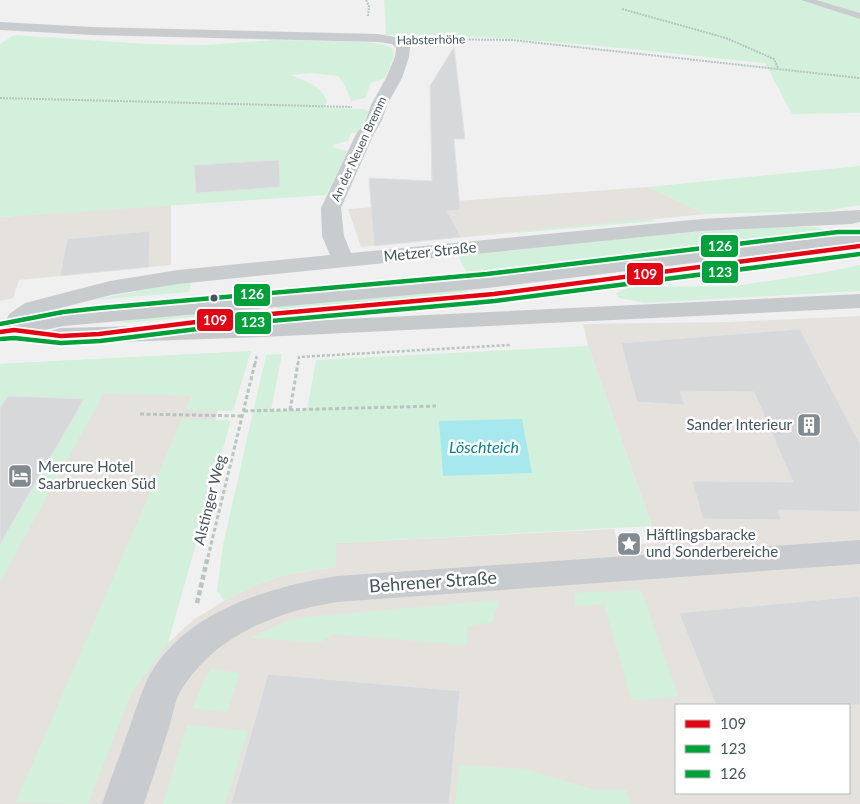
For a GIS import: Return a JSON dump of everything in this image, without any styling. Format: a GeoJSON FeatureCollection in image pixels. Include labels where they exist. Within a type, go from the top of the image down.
{"type":"FeatureCollection","features":[{"type":"Feature","properties":{"kind":"main road","name":"Metzer Straße"},"geometry":{"type":"LineString","coordinates":[[7,331],[64,319],[402,290],[839,239],[858,224]]}},
{"type":"Feature","properties":{"kind":"main road"},"geometry":{"type":"LineString","coordinates":[[99,334],[247,316],[494,294],[860,246]]}},
{"type":"Feature","properties":{"kind":"main road"},"geometry":{"type":"LineString","coordinates":[[7,331],[61,336],[263,330],[860,300]]}},
{"type":"Feature","properties":{"kind":"street","name":"Habsterhöhe"},"geometry":{"type":"LineString","coordinates":[[0,26],[92,31],[378,38],[396,41]]}},
{"type":"Feature","properties":{"kind":"street","name":"An der Neuen Bremm"},"geometry":{"type":"LineString","coordinates":[[343,261],[333,236],[331,208],[364,136],[374,120],[378,108],[394,78],[402,57],[403,47],[396,41]]}},
{"type":"Feature","properties":{"kind":"street","name":"Metzer Straße"},"geometry":{"type":"LineString","coordinates":[[7,331],[18,318],[33,308],[110,288],[201,274],[702,225],[858,224]]}},
{"type":"Feature","properties":{"kind":"street","name":"Behrener Straße"},"geometry":{"type":"LineString","coordinates":[[123,804],[162,688],[194,648],[221,627],[247,612],[305,593],[347,588],[860,552]]}},
{"type":"Feature","properties":{"kind":"lane"},"geometry":{"type":"LineString","coordinates":[[806,0],[860,16]]}},
{"type":"Feature","properties":{"kind":"path"},"geometry":{"type":"LineString","coordinates":[[622,9],[763,52],[774,59],[778,68]]}},
{"type":"Feature","properties":{"kind":"path","name":"Habsterhöhe"},"geometry":{"type":"LineString","coordinates":[[396,41],[428,38],[512,40],[860,78]]}},
{"type":"Feature","properties":{"kind":"path"},"geometry":{"type":"LineString","coordinates":[[0,98],[378,108]]}},
{"type":"Feature","properties":{"kind":"path"},"geometry":{"type":"LineString","coordinates":[[290,410],[299,358],[514,345]]}},
{"type":"Feature","properties":{"kind":"path","name":"Alstinger Weg"},"geometry":{"type":"LineString","coordinates":[[194,648],[193,620],[256,359]]}},
{"type":"Feature","properties":{"kind":"path"},"geometry":{"type":"LineString","coordinates":[[244,411],[436,406]]}},
{"type":"Feature","properties":{"kind":"path"},"geometry":{"type":"LineString","coordinates":[[140,414],[242,416]]}},
{"type":"Feature","properties":{"kind":"shaded area"},"geometry":{"type":"Polygon","coordinates":[[[648,187],[706,214],[361,247],[348,209],[648,187]]]}},
{"type":"Feature","properties":{"kind":"shaded area"},"geometry":{"type":"Polygon","coordinates":[[[171,204],[171,265],[19,280],[13,298],[0,301],[0,217],[171,204]]]}},
{"type":"Feature","properties":{"kind":"shaded area"},"geometry":{"type":"Polygon","coordinates":[[[860,316],[860,804],[0,804],[0,364],[238,352],[215,419],[168,643],[193,620],[224,601],[260,583],[288,574],[336,567],[336,543],[614,529],[618,545],[658,543],[588,346],[583,324],[728,322],[860,316]]]}},
{"type":"Feature","properties":{"kind":"green space"},"geometry":{"type":"Polygon","coordinates":[[[384,0],[860,0],[860,113],[792,114],[765,63],[529,40],[434,35],[386,35],[384,0]]]}},
{"type":"Feature","properties":{"kind":"green space"},"geometry":{"type":"Polygon","coordinates":[[[14,35],[147,44],[207,45],[274,40],[367,42],[382,44],[392,48],[394,57],[385,78],[371,83],[365,98],[351,101],[345,86],[338,76],[311,73],[290,75],[317,87],[327,101],[324,108],[363,109],[372,112],[360,134],[351,133],[348,141],[332,145],[334,148],[348,151],[326,195],[0,217],[0,44],[14,35]]]}},
{"type":"Feature","properties":{"kind":"green space"},"geometry":{"type":"Polygon","coordinates":[[[860,166],[860,205],[825,211],[706,214],[648,187],[860,166]]]}},
{"type":"Feature","properties":{"kind":"green space"},"geometry":{"type":"Polygon","coordinates":[[[649,219],[656,221],[517,233],[519,231],[649,219]]]}},
{"type":"Feature","properties":{"kind":"green space"},"geometry":{"type":"Polygon","coordinates":[[[760,226],[817,227],[828,234],[606,264],[282,296],[282,292],[457,276],[467,273],[457,254],[760,226]]]}},
{"type":"Feature","properties":{"kind":"green space"},"geometry":{"type":"Polygon","coordinates":[[[860,265],[860,291],[645,303],[619,298],[616,293],[630,287],[735,286],[860,265]]]}},
{"type":"Feature","properties":{"kind":"green space"},"geometry":{"type":"Polygon","coordinates":[[[191,281],[189,292],[92,300],[191,281]]]}},
{"type":"Feature","properties":{"kind":"green space"},"geometry":{"type":"Polygon","coordinates":[[[466,288],[469,290],[465,293],[277,310],[278,304],[466,288]]]}},
{"type":"Feature","properties":{"kind":"green space"},"geometry":{"type":"Polygon","coordinates":[[[260,306],[260,311],[126,323],[119,321],[260,306]]]}},
{"type":"Feature","properties":{"kind":"green space"},"geometry":{"type":"Polygon","coordinates":[[[588,346],[652,526],[336,543],[336,567],[288,574],[260,583],[224,601],[217,591],[223,545],[266,355],[282,354],[271,410],[307,410],[316,360],[588,346]]]}},
{"type":"Feature","properties":{"kind":"green space"},"geometry":{"type":"Polygon","coordinates":[[[251,351],[233,411],[185,410],[191,396],[104,393],[0,582],[0,544],[84,400],[8,396],[0,408],[0,364],[251,351]]]}},
{"type":"Feature","properties":{"kind":"green space"},"geometry":{"type":"Polygon","coordinates":[[[182,419],[231,420],[168,643],[131,694],[88,804],[16,802],[182,419]]]}},
{"type":"Feature","properties":{"kind":"green space"},"geometry":{"type":"Polygon","coordinates":[[[641,590],[678,696],[632,701],[604,604],[575,606],[575,593],[641,590]]]}},
{"type":"Feature","properties":{"kind":"green space"},"geometry":{"type":"Polygon","coordinates":[[[500,600],[492,622],[467,627],[467,645],[333,634],[319,643],[251,638],[286,621],[307,617],[500,600]]]}},
{"type":"Feature","properties":{"kind":"green space"},"geometry":{"type":"Polygon","coordinates":[[[211,669],[240,673],[227,712],[193,708],[204,680],[211,669]]]}},
{"type":"Feature","properties":{"kind":"green space"},"geometry":{"type":"Polygon","coordinates":[[[187,725],[248,731],[225,804],[163,804],[187,725]]]}},
{"type":"Feature","properties":{"kind":"green space"},"geometry":{"type":"Polygon","coordinates":[[[460,765],[526,769],[594,790],[626,790],[630,804],[455,804],[460,765]]]}},
{"type":"Feature","properties":{"kind":"water","name":"Löschteich"},"geometry":{"type":"Polygon","coordinates":[[[522,419],[532,473],[443,476],[439,421],[522,419]]]}},
{"type":"Feature","properties":{"kind":"building"},"geometry":{"type":"Polygon","coordinates":[[[454,47],[465,139],[454,139],[460,210],[447,211],[461,237],[374,246],[369,178],[432,181],[430,86],[454,47]]]}},
{"type":"Feature","properties":{"kind":"building"},"geometry":{"type":"Polygon","coordinates":[[[279,160],[280,187],[196,193],[194,165],[279,160]]]}},
{"type":"Feature","properties":{"kind":"building"},"geometry":{"type":"Polygon","coordinates":[[[150,231],[149,267],[60,276],[67,239],[150,231]]]}},
{"type":"Feature","properties":{"kind":"building","name":"Sander Interieur"},"geometry":{"type":"Polygon","coordinates":[[[800,329],[860,444],[860,512],[778,510],[781,520],[703,519],[692,481],[793,482],[754,392],[680,391],[685,405],[637,402],[621,343],[800,329]]]}},
{"type":"Feature","properties":{"kind":"building","name":"Mercure Hotel Saarbruecken Süd"},"geometry":{"type":"Polygon","coordinates":[[[8,396],[84,399],[0,544],[0,408],[8,396]]]}},
{"type":"Feature","properties":{"kind":"building"},"geometry":{"type":"Polygon","coordinates":[[[860,596],[860,705],[716,704],[679,613],[860,596]]]}},
{"type":"Feature","properties":{"kind":"building"},"geometry":{"type":"Polygon","coordinates":[[[268,674],[460,691],[449,804],[231,804],[268,674]]]}},
{"type":"Feature","properties":{"kind":"transit line","name":"126"},"geometry":{"type":"LineString","coordinates":[[0,324],[63,312],[100,308],[487,274],[838,232],[860,232]]}},
{"type":"Feature","properties":{"kind":"transit line","name":"109"},"geometry":{"type":"LineString","coordinates":[[0,332],[14,330],[61,336],[99,334],[237,317],[494,294],[860,246]]}},
{"type":"Feature","properties":{"kind":"transit line","name":"123"},"geometry":{"type":"LineString","coordinates":[[1,339],[14,338],[61,343],[100,341],[238,324],[495,301],[860,254]]}},
{"type":"Feature","properties":{"kind":"place","name":"Sander Interieur"},"geometry":{"type":"Point","coordinates":[809,425]}},
{"type":"Feature","properties":{"kind":"place","name":"Mercure Hotel Saarbruecken Süd"},"geometry":{"type":"Point","coordinates":[20,476]}},
{"type":"Feature","properties":{"kind":"place","name":"Häftlingsbaracke und Sonderbereiche"},"geometry":{"type":"Point","coordinates":[629,544]}}]}
